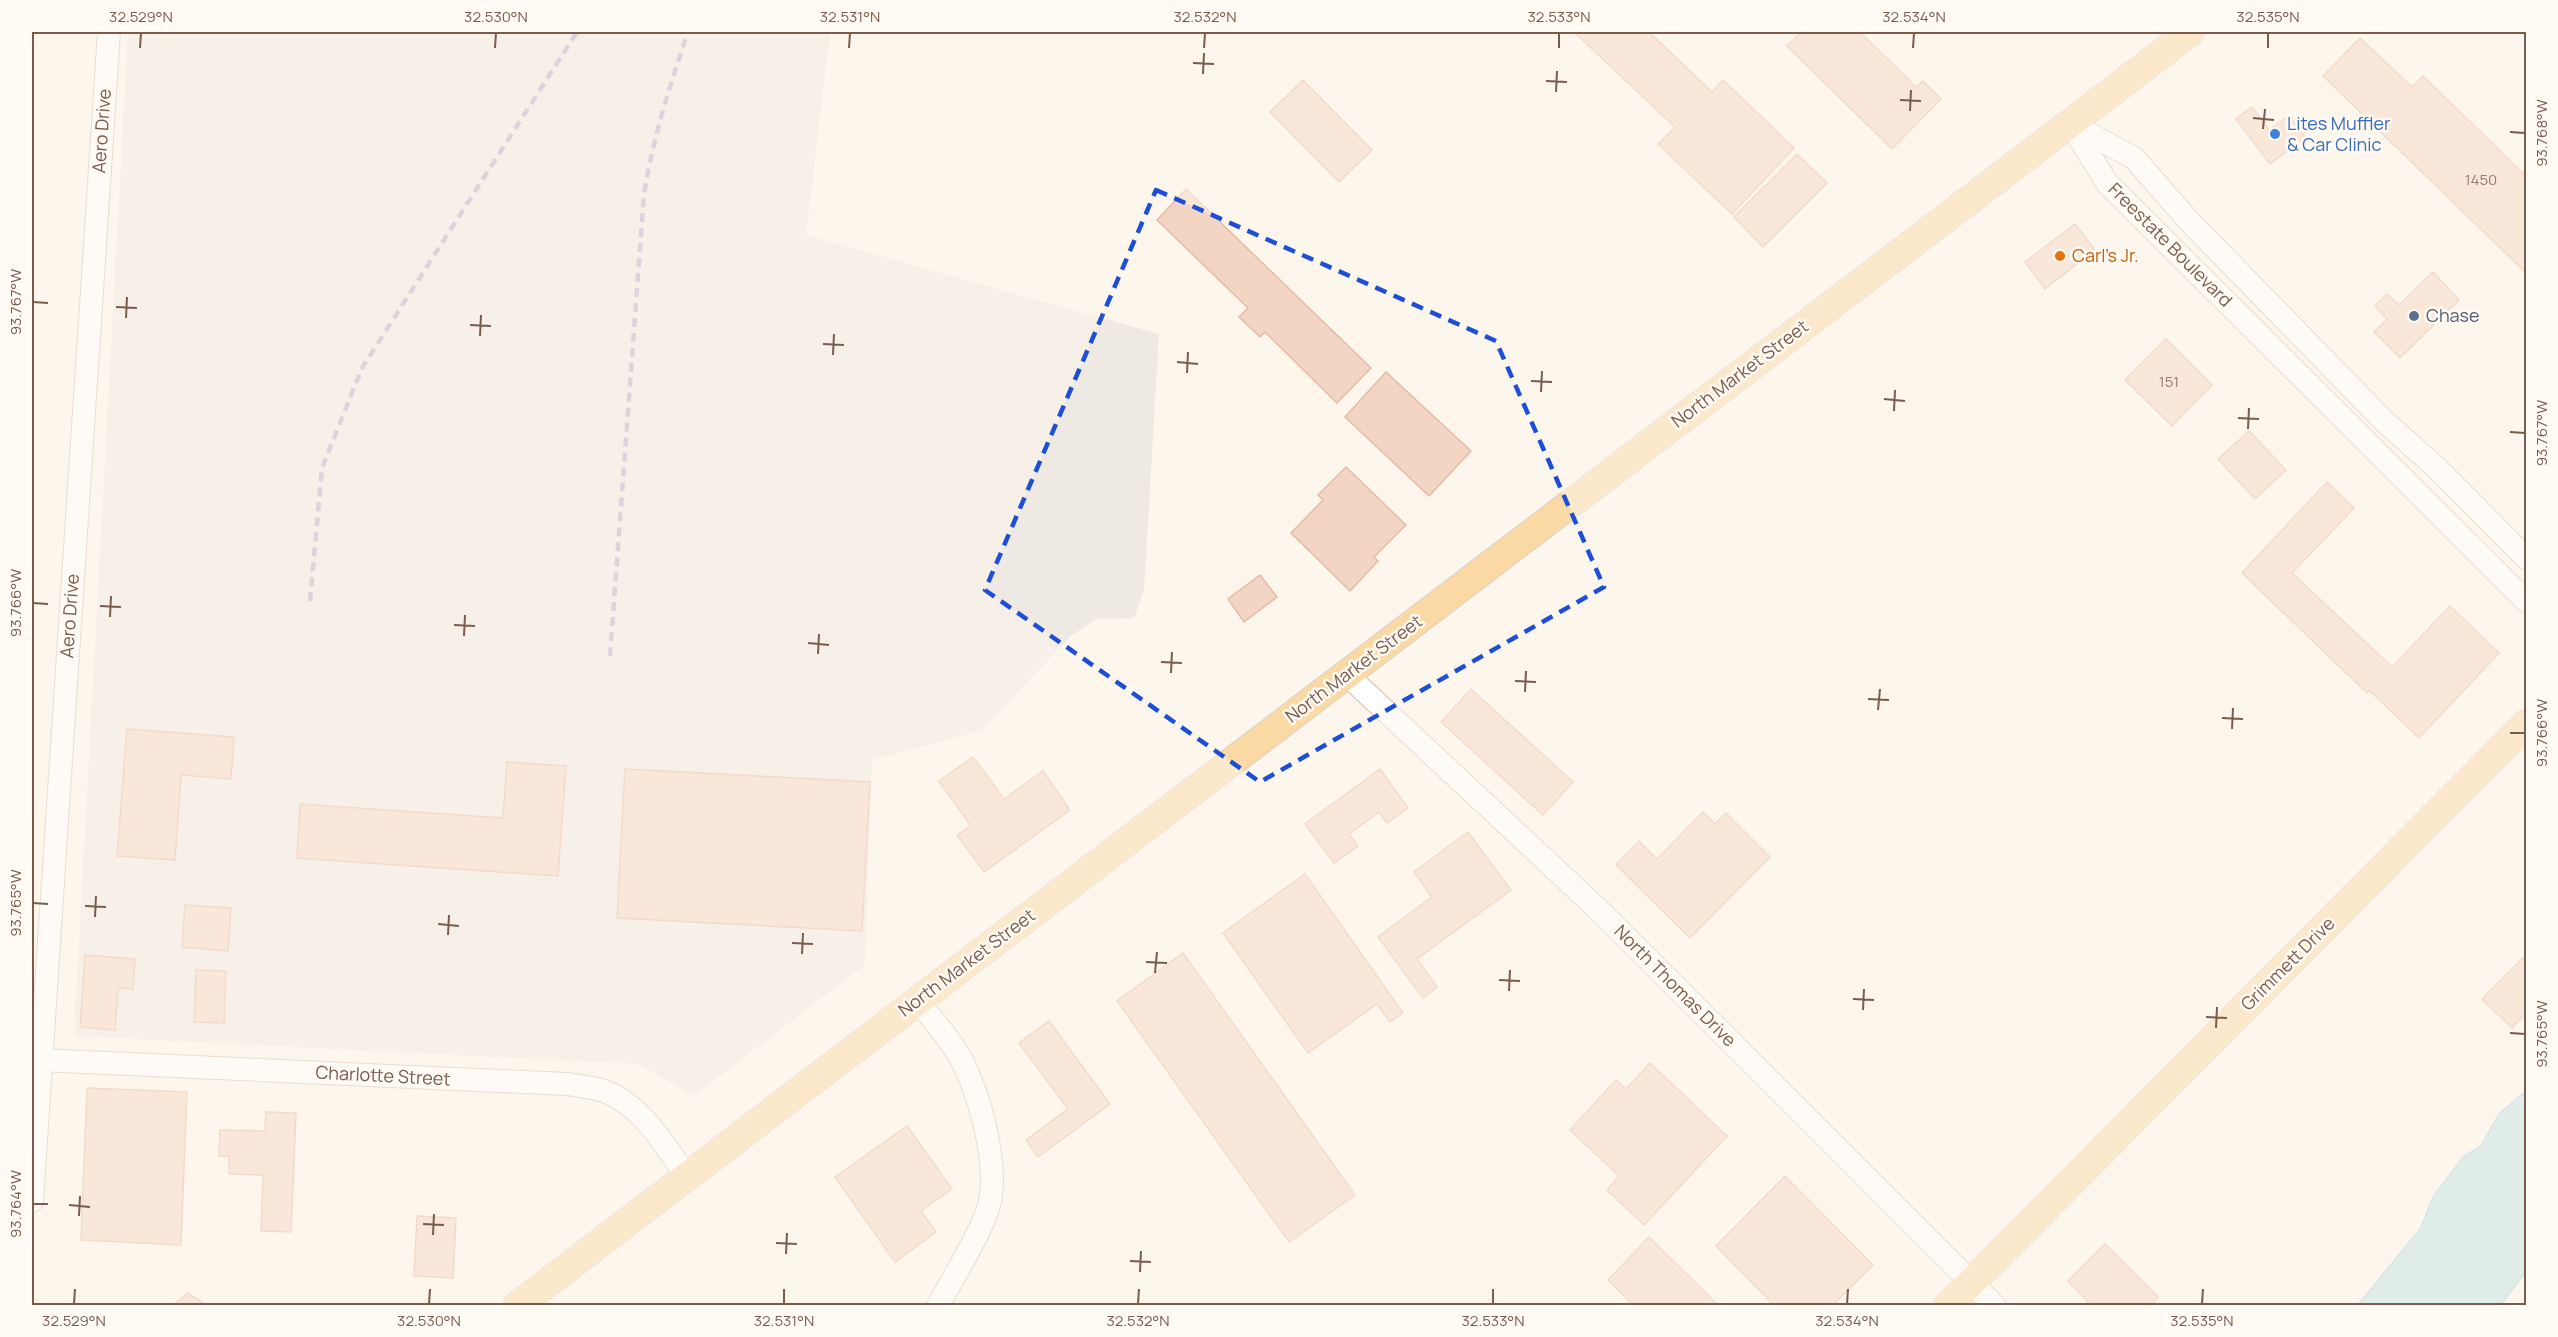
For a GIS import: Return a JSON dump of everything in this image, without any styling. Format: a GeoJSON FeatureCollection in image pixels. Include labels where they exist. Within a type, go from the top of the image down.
{"type":"FeatureCollection","features":[{"type":"Feature","properties":{"kind":"main road","name":"North Market Street"},"geometry":{"type":"LineString","coordinates":[[517,1305],[2190,32]]}},
{"type":"Feature","properties":{"kind":"main road","name":"Grimmett Drive"},"geometry":{"type":"LineString","coordinates":[[1948,1305],[2526,724]]}},
{"type":"Feature","properties":{"kind":"street","name":"Aero Drive"},"geometry":{"type":"LineString","coordinates":[[32,1201],[109,32]]}},
{"type":"Feature","properties":{"kind":"street","name":"Freestate Boulevard"},"geometry":{"type":"LineString","coordinates":[[2070,123],[2134,158],[2188,220],[2384,421],[2437,468],[2526,558]]}},
{"type":"Feature","properties":{"kind":"street","name":"Freestate Boulevard"},"geometry":{"type":"LineString","coordinates":[[2070,123],[2107,183],[2526,601]]}},
{"type":"Feature","properties":{"kind":"street","name":"North Thomas Drive"},"geometry":{"type":"LineString","coordinates":[[1347,675],[1600,911],[1995,1305]]}},
{"type":"Feature","properties":{"kind":"street"},"geometry":{"type":"LineString","coordinates":[[918,1001],[957,1053],[969,1079],[985,1133],[992,1174],[988,1210],[938,1305]]}},
{"type":"Feature","properties":{"kind":"street","name":"Charlotte Street"},"geometry":{"type":"LineString","coordinates":[[40,1060],[567,1084],[603,1090],[623,1100],[639,1114],[687,1177]]}},
{"type":"Feature","properties":{"kind":"highlighted area"},"geometry":{"type":"Polygon","coordinates":[[[1156,190],[1496,341],[1604,587],[1260,782],[985,590],[1156,190]]]}},
{"type":"Feature","properties":{"kind":"shaded area"},"geometry":{"type":"Polygon","coordinates":[[[128,32],[830,32],[806,235],[1159,334],[1144,591],[1134,618],[1097,619],[1072,635],[981,731],[872,760],[865,965],[694,1096],[638,1064],[74,1036],[128,32]]]}},
{"type":"Feature","properties":{"kind":"water"},"geometry":{"type":"Polygon","coordinates":[[[2526,1091],[2526,1271],[2501,1305],[2358,1305],[2420,1229],[2433,1197],[2464,1156],[2481,1146],[2499,1114],[2526,1091]]]}},
{"type":"Feature","properties":{"kind":"building"},"geometry":{"type":"Polygon","coordinates":[[[1574,32],[1649,32],[1712,92],[1723,80],[1794,148],[1732,214],[1658,144],[1675,127],[1574,32]]]}},
{"type":"Feature","properties":{"kind":"building"},"geometry":{"type":"Polygon","coordinates":[[[1801,32],[1860,32],[1916,87],[1923,81],[1941,99],[1892,149],[1787,46],[1801,32]]]}},
{"type":"Feature","properties":{"kind":"building"},"geometry":{"type":"Polygon","coordinates":[[[2360,38],[2412,87],[2423,76],[2526,176],[2526,273],[2323,76],[2360,38]]]}},
{"type":"Feature","properties":{"kind":"building"},"geometry":{"type":"Polygon","coordinates":[[[1303,80],[1372,150],[1339,182],[1270,112],[1303,80]]]}},
{"type":"Feature","properties":{"kind":"building","name":"Lites Muffler & Car Clinic"},"geometry":{"type":"Polygon","coordinates":[[[2252,107],[2269,130],[2289,116],[2305,137],[2270,164],[2236,119],[2252,107]]]}},
{"type":"Feature","properties":{"kind":"building"},"geometry":{"type":"Polygon","coordinates":[[[1797,154],[1827,183],[1763,247],[1734,217],[1797,154]]]}},
{"type":"Feature","properties":{"kind":"building"},"geometry":{"type":"Polygon","coordinates":[[[1186,189],[1371,368],[1337,403],[1265,332],[1260,337],[1239,317],[1248,308],[1157,220],[1186,189]]]}},
{"type":"Feature","properties":{"kind":"building","name":"Carl's Jr."},"geometry":{"type":"Polygon","coordinates":[[[2075,224],[2095,250],[2045,289],[2025,262],[2075,224]]]}},
{"type":"Feature","properties":{"kind":"building","name":"Chase"},"geometry":{"type":"Polygon","coordinates":[[[2433,272],[2459,300],[2400,358],[2374,332],[2387,319],[2375,306],[2387,294],[2399,305],[2433,272]]]}},
{"type":"Feature","properties":{"kind":"building"},"geometry":{"type":"Polygon","coordinates":[[[2166,339],[2212,385],[2172,426],[2125,380],[2166,339]]]}},
{"type":"Feature","properties":{"kind":"building"},"geometry":{"type":"Polygon","coordinates":[[[1386,372],[1471,451],[1429,496],[1345,417],[1386,372]]]}},
{"type":"Feature","properties":{"kind":"building"},"geometry":{"type":"Polygon","coordinates":[[[2249,431],[2286,470],[2255,499],[2218,459],[2249,431]]]}},
{"type":"Feature","properties":{"kind":"building"},"geometry":{"type":"Polygon","coordinates":[[[1346,467],[1406,525],[1374,557],[1378,561],[1350,591],[1291,533],[1323,500],[1318,495],[1346,467]]]}},
{"type":"Feature","properties":{"kind":"building"},"geometry":{"type":"Polygon","coordinates":[[[2327,482],[2354,508],[2292,573],[2392,667],[2450,606],[2499,653],[2419,738],[2369,690],[2367,693],[2242,573],[2327,482]]]}},
{"type":"Feature","properties":{"kind":"building"},"geometry":{"type":"Polygon","coordinates":[[[1260,575],[1277,597],[1244,622],[1228,599],[1260,575]]]}},
{"type":"Feature","properties":{"kind":"building"},"geometry":{"type":"Polygon","coordinates":[[[1471,689],[1573,782],[1543,815],[1441,722],[1471,689]]]}},
{"type":"Feature","properties":{"kind":"building"},"geometry":{"type":"Polygon","coordinates":[[[127,729],[234,737],[231,779],[181,775],[175,860],[117,856],[127,729]]]}},
{"type":"Feature","properties":{"kind":"building"},"geometry":{"type":"Polygon","coordinates":[[[973,757],[1004,799],[1043,771],[1070,810],[984,872],[957,835],[971,826],[939,781],[973,757]]]}},
{"type":"Feature","properties":{"kind":"building"},"geometry":{"type":"Polygon","coordinates":[[[507,762],[566,766],[558,876],[297,858],[300,804],[503,818],[507,762]]]}},
{"type":"Feature","properties":{"kind":"building"},"geometry":{"type":"Polygon","coordinates":[[[625,769],[870,782],[862,931],[617,918],[625,769]]]}},
{"type":"Feature","properties":{"kind":"building"},"geometry":{"type":"Polygon","coordinates":[[[1380,769],[1408,808],[1387,823],[1379,812],[1349,834],[1358,846],[1334,863],[1305,824],[1380,769]]]}},
{"type":"Feature","properties":{"kind":"building"},"geometry":{"type":"Polygon","coordinates":[[[1703,812],[1715,824],[1726,813],[1770,857],[1690,938],[1616,865],[1639,841],[1657,859],[1703,812]]]}},
{"type":"Feature","properties":{"kind":"building"},"geometry":{"type":"Polygon","coordinates":[[[1468,832],[1511,890],[1417,959],[1437,987],[1423,998],[1378,937],[1432,897],[1414,872],[1468,832]]]}},
{"type":"Feature","properties":{"kind":"building"},"geometry":{"type":"Polygon","coordinates":[[[1305,874],[1403,1013],[1390,1022],[1377,1004],[1308,1053],[1223,933],[1305,874]]]}},
{"type":"Feature","properties":{"kind":"building"},"geometry":{"type":"Polygon","coordinates":[[[185,905],[231,908],[228,951],[182,947],[185,905]]]}},
{"type":"Feature","properties":{"kind":"building"},"geometry":{"type":"Polygon","coordinates":[[[1183,953],[1355,1195],[1289,1242],[1117,1001],[1183,953]]]}},
{"type":"Feature","properties":{"kind":"building"},"geometry":{"type":"Polygon","coordinates":[[[85,955],[135,959],[133,989],[118,988],[115,1030],[80,1027],[85,955]]]}},
{"type":"Feature","properties":{"kind":"building"},"geometry":{"type":"Polygon","coordinates":[[[2526,955],[2526,1013],[2512,1028],[2482,999],[2526,955]]]}},
{"type":"Feature","properties":{"kind":"building"},"geometry":{"type":"Polygon","coordinates":[[[196,970],[226,971],[224,1023],[194,1022],[196,970]]]}},
{"type":"Feature","properties":{"kind":"building"},"geometry":{"type":"Polygon","coordinates":[[[1049,1021],[1110,1104],[1038,1157],[1026,1140],[1068,1109],[1019,1043],[1049,1021]]]}},
{"type":"Feature","properties":{"kind":"building"},"geometry":{"type":"Polygon","coordinates":[[[1650,1063],[1727,1136],[1644,1225],[1607,1190],[1619,1176],[1570,1130],[1616,1080],[1626,1089],[1650,1063]]]}},
{"type":"Feature","properties":{"kind":"building"},"geometry":{"type":"Polygon","coordinates":[[[87,1088],[187,1092],[181,1245],[81,1240],[87,1088]]]}},
{"type":"Feature","properties":{"kind":"building"},"geometry":{"type":"Polygon","coordinates":[[[266,1112],[296,1113],[291,1232],[261,1231],[263,1175],[229,1174],[229,1156],[219,1156],[220,1130],[265,1131],[266,1112]]]}},
{"type":"Feature","properties":{"kind":"building"},"geometry":{"type":"Polygon","coordinates":[[[907,1126],[952,1189],[921,1211],[936,1232],[895,1262],[835,1177],[907,1126]]]}},
{"type":"Feature","properties":{"kind":"building"},"geometry":{"type":"Polygon","coordinates":[[[1785,1176],[1873,1265],[1832,1306],[1775,1306],[1716,1246],[1785,1176]]]}},
{"type":"Feature","properties":{"kind":"building"},"geometry":{"type":"Polygon","coordinates":[[[417,1216],[456,1218],[453,1278],[414,1276],[417,1216]]]}},
{"type":"Feature","properties":{"kind":"building"},"geometry":{"type":"Polygon","coordinates":[[[1649,1237],[1719,1306],[1634,1306],[1608,1280],[1649,1237]]]}},
{"type":"Feature","properties":{"kind":"building"},"geometry":{"type":"Polygon","coordinates":[[[2105,1244],[2158,1297],[2150,1306],[2092,1306],[2068,1281],[2105,1244]]]}},
{"type":"Feature","properties":{"kind":"building"},"geometry":{"type":"Polygon","coordinates":[[[188,1293],[208,1306],[172,1306],[188,1293]]]}},
{"type":"Feature","properties":{"kind":"railway"},"geometry":{"type":"LineString","coordinates":[[310,601],[322,468],[362,368],[577,32]]}},
{"type":"Feature","properties":{"kind":"railway"},"geometry":{"type":"LineString","coordinates":[[610,656],[644,194],[663,112],[688,32]]}},
{"type":"Feature","properties":{"kind":"place","name":"Lites Muffler & Car Clinic"},"geometry":{"type":"Point","coordinates":[2275,134]}},
{"type":"Feature","properties":{"kind":"place","name":"Carl's Jr."},"geometry":{"type":"Point","coordinates":[2060,256]}},
{"type":"Feature","properties":{"kind":"place","name":"Chase"},"geometry":{"type":"Point","coordinates":[2414,316]}}]}
